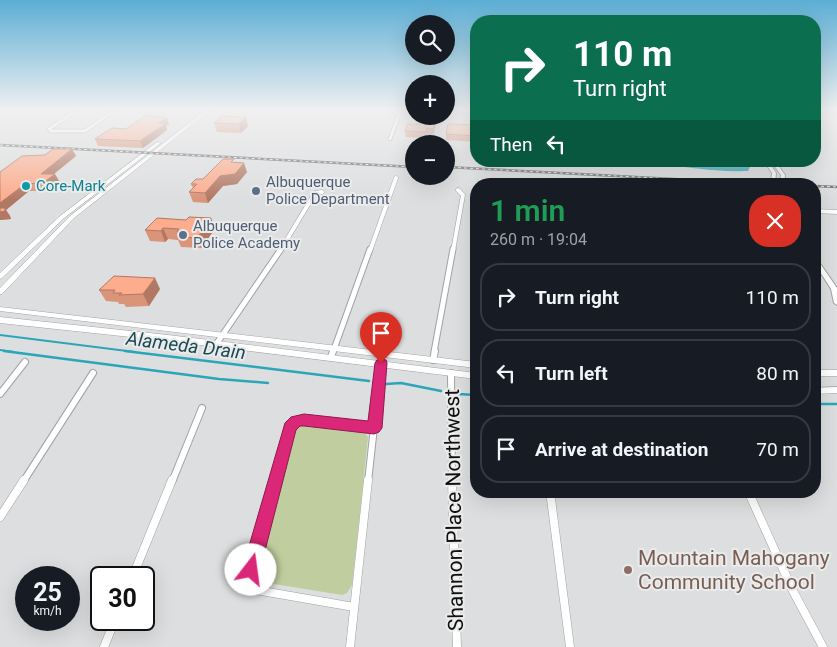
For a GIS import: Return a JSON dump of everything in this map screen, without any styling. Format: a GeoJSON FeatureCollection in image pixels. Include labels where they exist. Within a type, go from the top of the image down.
{"type":"FeatureCollection","features":[{"type":"Feature","properties":{"kind":"main road"},"geometry":{"type":"LineString","coordinates":[[0,277],[62,217],[164,139]]}},
{"type":"Feature","properties":{"kind":"main road"},"geometry":{"type":"LineString","coordinates":[[0,292],[72,217],[172,139]]}},
{"type":"Feature","properties":{"kind":"main road"},"geometry":{"type":"LineString","coordinates":[[777,167],[783,175],[783,178]]}},
{"type":"Feature","properties":{"kind":"main road"},"geometry":{"type":"LineString","coordinates":[[821,269],[836,290],[837,303]]}},
{"type":"Feature","properties":{"kind":"main road"},"geometry":{"type":"LineString","coordinates":[[0,309],[222,335],[381,363],[470,375]]}},
{"type":"Feature","properties":{"kind":"main road"},"geometry":{"type":"LineString","coordinates":[[0,320],[217,343],[470,364]]}},
{"type":"Feature","properties":{"kind":"main road"},"geometry":{"type":"LineString","coordinates":[[821,373],[837,373]]}},
{"type":"Feature","properties":{"kind":"main road"},"geometry":{"type":"LineString","coordinates":[[821,391],[837,390]]}},
{"type":"Feature","properties":{"kind":"street"},"geometry":{"type":"LineString","coordinates":[[332,353],[396,178]]}},
{"type":"Feature","properties":{"kind":"street"},"geometry":{"type":"LineString","coordinates":[[433,360],[463,194],[458,190]]}},
{"type":"Feature","properties":{"kind":"street"},"geometry":{"type":"LineString","coordinates":[[217,343],[272,264],[315,193],[322,192]]}},
{"type":"Feature","properties":{"kind":"street"},"geometry":{"type":"LineString","coordinates":[[821,211],[837,212]]}},
{"type":"Feature","properties":{"kind":"street"},"geometry":{"type":"LineString","coordinates":[[0,394],[25,362]]}},
{"type":"Feature","properties":{"kind":"street"},"geometry":{"type":"LineString","coordinates":[[350,647],[381,363]]}},
{"type":"Feature","properties":{"kind":"street"},"geometry":{"type":"LineString","coordinates":[[0,517],[93,373]]}},
{"type":"Feature","properties":{"kind":"street","name":"Shannon Place Northwest"},"geometry":{"type":"LineString","coordinates":[[451,373],[450,410],[457,647]]}},
{"type":"Feature","properties":{"kind":"street"},"geometry":{"type":"LineString","coordinates":[[137,566],[202,408]]}},
{"type":"Feature","properties":{"kind":"street"},"geometry":{"type":"LineString","coordinates":[[354,607],[256,590],[251,570],[290,427],[296,421],[304,420],[374,428]]}},
{"type":"Feature","properties":{"kind":"street"},"geometry":{"type":"LineString","coordinates":[[551,498],[570,647]]}},
{"type":"Feature","properties":{"kind":"street"},"geometry":{"type":"LineString","coordinates":[[751,498],[793,591],[822,647]]}},
{"type":"Feature","properties":{"kind":"street"},"geometry":{"type":"LineString","coordinates":[[104,647],[111,631]]}},
{"type":"Feature","properties":{"kind":"green space"},"geometry":{"type":"Polygon","coordinates":[[[301,425],[364,432],[368,437],[352,585],[347,593],[342,595],[262,582],[257,572],[296,428],[301,425]]]}},
{"type":"Feature","properties":{"kind":"water"},"geometry":{"type":"Polygon","coordinates":[[[684,167],[750,167],[748,171],[722,171],[684,167]]]}},
{"type":"Feature","properties":{"kind":"building"},"geometry":{"type":"Polygon","coordinates":[[[99,139],[143,139],[140,141],[99,139]]]}},
{"type":"Feature","properties":{"kind":"building"},"geometry":{"type":"Polygon","coordinates":[[[53,149],[72,149],[41,174],[55,174],[43,183],[25,184],[0,203],[0,172],[22,156],[45,155],[53,149]]]}},
{"type":"Feature","properties":{"kind":"building"},"geometry":{"type":"Polygon","coordinates":[[[223,159],[234,159],[231,162],[244,163],[235,174],[220,176],[205,193],[189,192],[197,184],[191,184],[196,179],[203,179],[223,159]]]}},
{"type":"Feature","properties":{"kind":"building"},"geometry":{"type":"Polygon","coordinates":[[[0,208],[5,208],[5,211],[0,212],[0,208]]]}},
{"type":"Feature","properties":{"kind":"building"},"geometry":{"type":"Polygon","coordinates":[[[189,217],[211,218],[197,238],[177,237],[181,232],[177,232],[179,229],[145,230],[157,218],[186,220],[189,217]]]}},
{"type":"Feature","properties":{"kind":"building"},"geometry":{"type":"Polygon","coordinates":[[[114,276],[155,278],[143,294],[119,295],[122,293],[113,293],[115,290],[99,290],[114,276]]]}},
{"type":"Feature","properties":{"kind":"waterway","name":"Alameda Drain"},"geometry":{"type":"LineString","coordinates":[[0,335],[135,352]]}},
{"type":"Feature","properties":{"kind":"waterway"},"geometry":{"type":"LineString","coordinates":[[0,350],[14,352]]}},
{"type":"Feature","properties":{"kind":"waterway"},"geometry":{"type":"LineString","coordinates":[[4,351],[219,379],[268,383]]}},
{"type":"Feature","properties":{"kind":"waterway","name":"Alameda Drain"},"geometry":{"type":"LineString","coordinates":[[125,351],[369,381]]}},
{"type":"Feature","properties":{"kind":"waterway","name":"Alameda Drain"},"geometry":{"type":"LineString","coordinates":[[386,384],[401,383],[441,391]]}},
{"type":"Feature","properties":{"kind":"waterway","name":"Alameda Drain"},"geometry":{"type":"LineString","coordinates":[[458,394],[470,395]]}},
{"type":"Feature","properties":{"kind":"waterway","name":"Alameda Drain"},"geometry":{"type":"LineString","coordinates":[[821,404],[837,404]]}},
{"type":"Feature","properties":{"kind":"railway"},"geometry":{"type":"LineString","coordinates":[[0,145],[405,167]]}},
{"type":"Feature","properties":{"kind":"railway"},"geometry":{"type":"LineString","coordinates":[[455,167],[656,178]]}},
{"type":"Feature","properties":{"kind":"railway"},"geometry":{"type":"LineString","coordinates":[[821,186],[837,187]]}},
{"type":"Feature","properties":{"kind":"place","name":"Core-Mark"},"geometry":{"type":"Point","coordinates":[26,186]}},
{"type":"Feature","properties":{"kind":"place","name":"Albuquerque Police Department"},"geometry":{"type":"Point","coordinates":[256,191]}},
{"type":"Feature","properties":{"kind":"place","name":"Albuquerque Police Academy"},"geometry":{"type":"Point","coordinates":[183,235]}},
{"type":"Feature","properties":{"kind":"place","name":"Mountain Mahogany Community School"},"geometry":{"type":"Point","coordinates":[628,570]}},
{"type":"Feature","properties":{"kind":"route"},"geometry":{"type":"LineString","coordinates":[[251,570],[290,427],[296,421],[304,420],[374,428],[381,363]]}}]}
